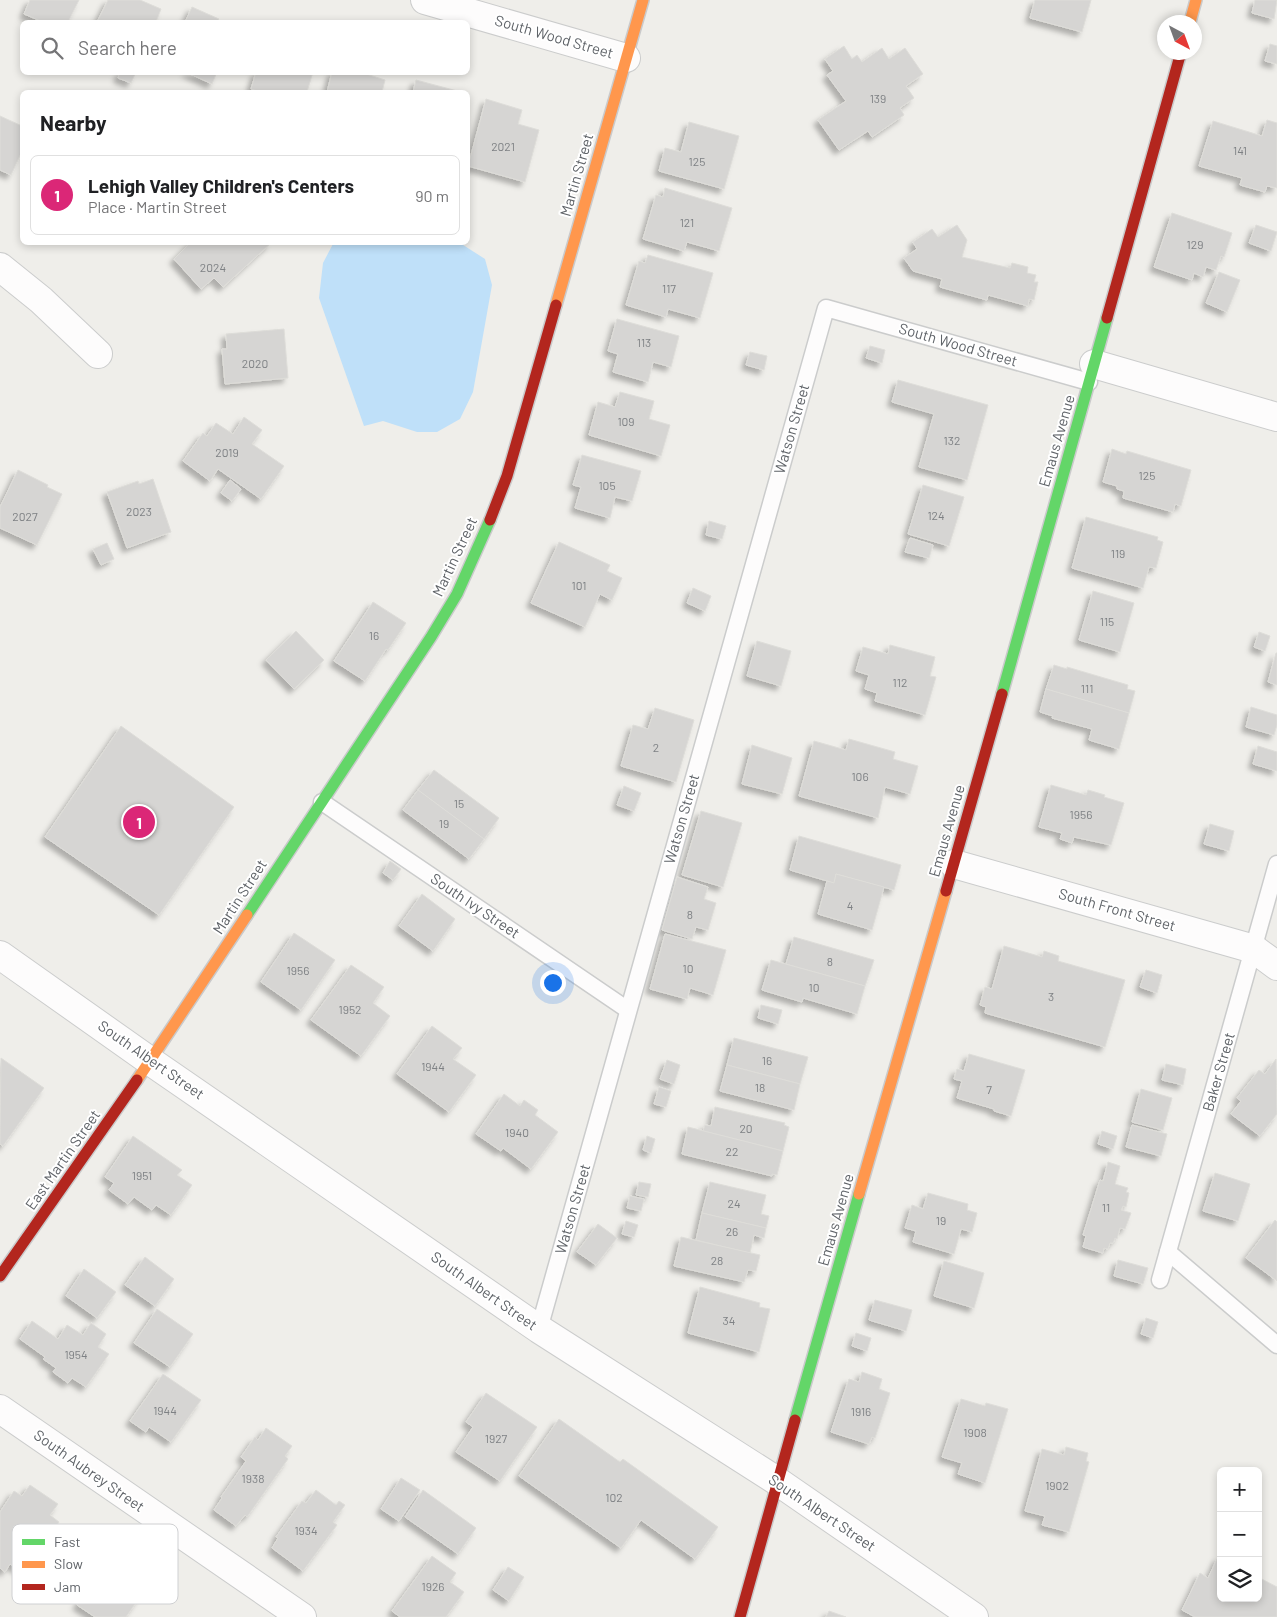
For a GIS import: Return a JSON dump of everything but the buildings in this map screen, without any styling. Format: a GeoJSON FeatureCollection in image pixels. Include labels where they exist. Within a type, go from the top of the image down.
{"type":"FeatureCollection","features":[{"type":"Feature","properties":{"kind":"main road","name":"Martin Street"},"geometry":{"type":"LineString","coordinates":[[150,1061],[431,637],[457,594],[485,533],[507,476],[643,0]]}},
{"type":"Feature","properties":{"kind":"main road"},"geometry":{"type":"LineString","coordinates":[[1192,15],[1196,0]]}},
{"type":"Feature","properties":{"kind":"main road","name":"Emaus Avenue"},"geometry":{"type":"LineString","coordinates":[[740,1617],[777,1481],[954,864],[1179,60]]}},
{"type":"Feature","properties":{"kind":"main road","name":"East Martin Street"},"geometry":{"type":"LineString","coordinates":[[0,1276],[150,1061]]}},
{"type":"Feature","properties":{"kind":"street","name":"South Wood Street"},"geometry":{"type":"LineString","coordinates":[[424,0],[626,58]]}},
{"type":"Feature","properties":{"kind":"street"},"geometry":{"type":"LineString","coordinates":[[0,267],[41,300],[98,354]]}},
{"type":"Feature","properties":{"kind":"street","name":"South Wood Street"},"geometry":{"type":"LineString","coordinates":[[1092,373],[1277,417]]}},
{"type":"Feature","properties":{"kind":"street","name":"South Front Street"},"geometry":{"type":"LineString","coordinates":[[954,864],[1254,949],[1277,966]]}},
{"type":"Feature","properties":{"kind":"street","name":"South Albert Street"},"geometry":{"type":"LineString","coordinates":[[0,955],[150,1061],[539,1329],[777,1481],[974,1617]]}},
{"type":"Feature","properties":{"kind":"street","name":"South Aubrey Street"},"geometry":{"type":"LineString","coordinates":[[0,1409],[167,1524]]}},
{"type":"Feature","properties":{"kind":"street","name":"South Aubrey Street"},"geometry":{"type":"LineString","coordinates":[[178,1532],[302,1617]]}},
{"type":"Feature","properties":{"kind":"lane","name":"South Wood Street"},"geometry":{"type":"LineString","coordinates":[[826,308],[1092,373]]}},
{"type":"Feature","properties":{"kind":"lane","name":"Watson Street"},"geometry":{"type":"LineString","coordinates":[[539,1329],[826,308]]}},
{"type":"Feature","properties":{"kind":"lane","name":"South Ivy Street"},"geometry":{"type":"LineString","coordinates":[[322,802],[628,1010]]}},
{"type":"Feature","properties":{"kind":"lane","name":"Baker Street"},"geometry":{"type":"LineString","coordinates":[[1160,1280],[1277,864]]}},
{"type":"Feature","properties":{"kind":"lane"},"geometry":{"type":"LineString","coordinates":[[1168,1252],[1277,1345]]}},
{"type":"Feature","properties":{"kind":"water"},"geometry":{"type":"Polygon","coordinates":[[[332,245],[463,245],[485,259],[492,285],[473,392],[460,419],[437,432],[417,432],[383,421],[364,426],[319,298],[323,263],[332,245]]]}},
{"type":"Feature","properties":{"kind":"traffic: fast"},"geometry":{"type":"LineString","coordinates":[[1002,694],[1107,318]]}},
{"type":"Feature","properties":{"kind":"traffic: fast"},"geometry":{"type":"LineString","coordinates":[[247,915],[431,637],[457,594],[490,520]]}},
{"type":"Feature","properties":{"kind":"traffic: fast"},"geometry":{"type":"LineString","coordinates":[[795,1420],[859,1194]]}},
{"type":"Feature","properties":{"kind":"traffic: slow"},"geometry":{"type":"LineString","coordinates":[[556,305],[643,0]]}},
{"type":"Feature","properties":{"kind":"traffic: slow"},"geometry":{"type":"LineString","coordinates":[[1192,15],[1196,0]]}},
{"type":"Feature","properties":{"kind":"traffic: slow"},"geometry":{"type":"LineString","coordinates":[[859,1194],[946,891]]}},
{"type":"Feature","properties":{"kind":"traffic: slow"},"geometry":{"type":"LineString","coordinates":[[137,1080],[247,915]]}},
{"type":"Feature","properties":{"kind":"traffic: jam"},"geometry":{"type":"LineString","coordinates":[[1107,318],[1179,60]]}},
{"type":"Feature","properties":{"kind":"traffic: jam"},"geometry":{"type":"LineString","coordinates":[[490,520],[507,476],[556,305]]}},
{"type":"Feature","properties":{"kind":"traffic: jam"},"geometry":{"type":"LineString","coordinates":[[946,891],[1002,694]]}},
{"type":"Feature","properties":{"kind":"traffic: jam"},"geometry":{"type":"LineString","coordinates":[[0,1276],[137,1080]]}},
{"type":"Feature","properties":{"kind":"traffic: jam"},"geometry":{"type":"LineString","coordinates":[[740,1617],[795,1420]]}},
{"type":"Feature","properties":{"kind":"place","name":"Lehigh Valley Children's Centers"},"geometry":{"type":"Point","coordinates":[139,822]}}]}
